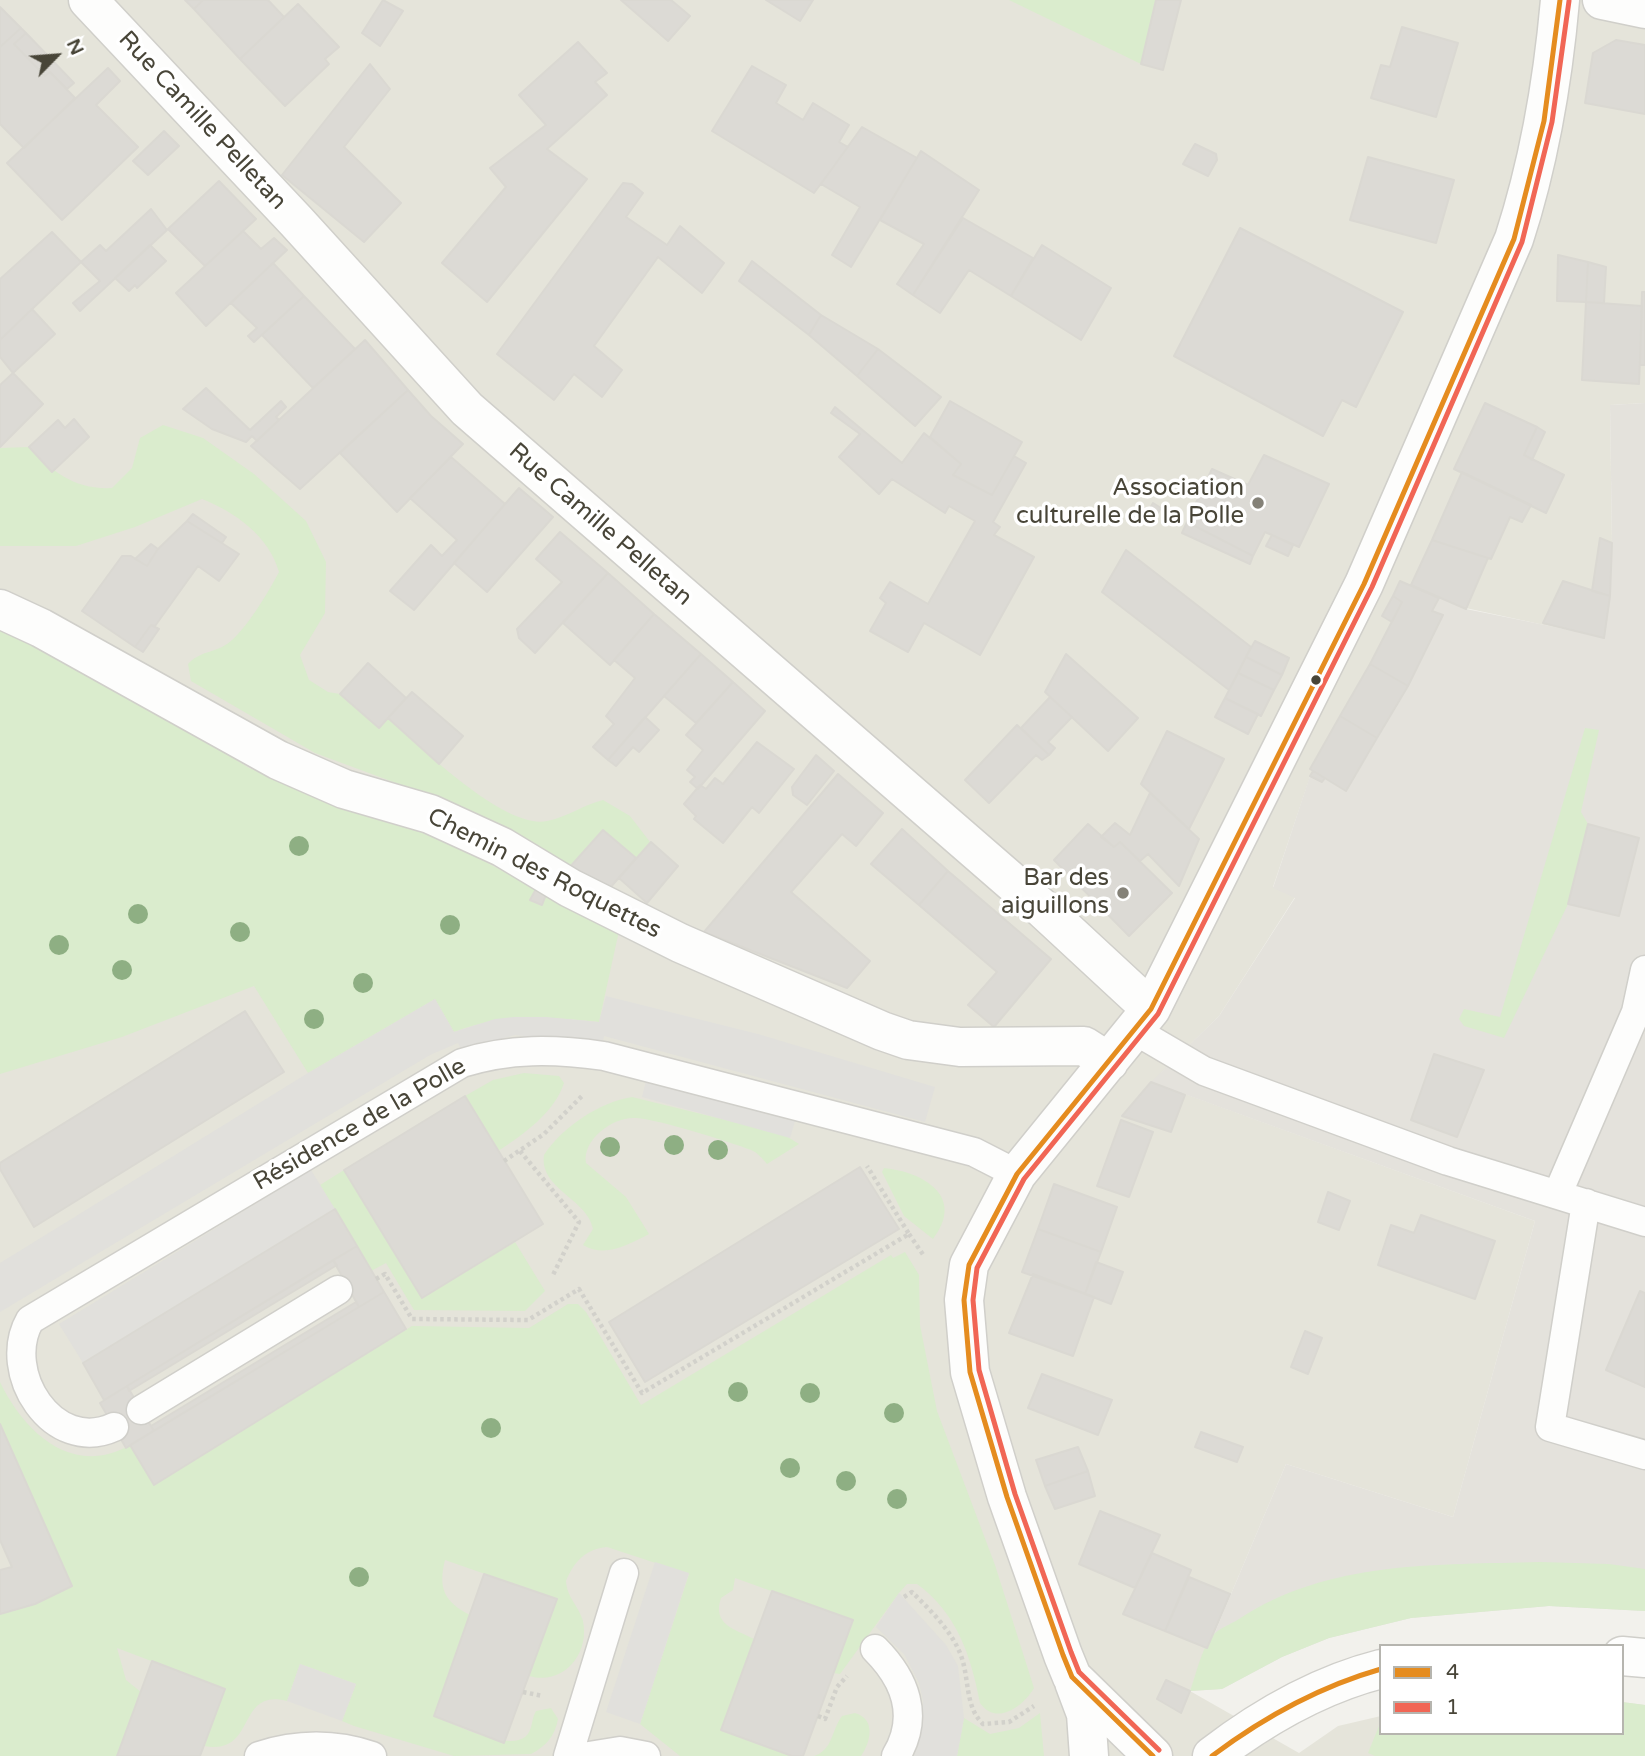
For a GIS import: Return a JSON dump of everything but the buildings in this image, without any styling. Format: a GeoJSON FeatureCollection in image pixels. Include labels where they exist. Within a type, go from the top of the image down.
{"type":"FeatureCollection","features":[{"type":"Feature","properties":{"kind":"street","name":"Rue Camille Pelletan"},"geometry":{"type":"LineString","coordinates":[[88,0],[296,221],[467,409],[1033,901],[1142,1020]]}},
{"type":"Feature","properties":{"kind":"street"},"geometry":{"type":"LineString","coordinates":[[1089,1756],[1086,1714],[1007,1497],[970,1372],[964,1333],[964,1300],[969,1265],[1017,1174],[1142,1020],[1353,608],[1514,239],[1531,181],[1555,53],[1560,0]]}},
{"type":"Feature","properties":{"kind":"street"},"geometry":{"type":"LineString","coordinates":[[1602,0],[1645,9]]}},
{"type":"Feature","properties":{"kind":"street","name":"Chemin des Roquettes"},"geometry":{"type":"LineString","coordinates":[[0,609],[41,628],[278,760],[344,789],[430,814],[502,848],[570,887],[680,943],[882,1031],[908,1040],[960,1047],[1084,1046],[1109,1062]]}},
{"type":"Feature","properties":{"kind":"street"},"geometry":{"type":"LineString","coordinates":[[1624,1656],[1645,1658]]}},
{"type":"Feature","properties":{"kind":"street"},"geometry":{"type":"LineString","coordinates":[[1212,1756],[1289,1704],[1344,1680],[1379,1670]]}},
{"type":"Feature","properties":{"kind":"street"},"geometry":{"type":"LineString","coordinates":[[1072,1677],[1153,1756]]}},
{"type":"Feature","properties":{"kind":"lane"},"geometry":{"type":"LineString","coordinates":[[1558,1193],[1636,1012],[1645,970]]}},
{"type":"Feature","properties":{"kind":"lane"},"geometry":{"type":"LineString","coordinates":[[1142,1020],[1204,1071],[1448,1161],[1645,1222]]}},
{"type":"Feature","properties":{"kind":"lane","name":"Résidence de la Polle"},"geometry":{"type":"LineString","coordinates":[[114,1427],[86,1433],[41,1414],[21,1385],[7,1356],[22,1329],[39,1313],[462,1063],[492,1054],[555,1049],[604,1056],[974,1152],[1017,1174]]}},
{"type":"Feature","properties":{"kind":"lane"},"geometry":{"type":"LineString","coordinates":[[1586,1203],[1550,1427],[1645,1455]]}},
{"type":"Feature","properties":{"kind":"lane"},"geometry":{"type":"LineString","coordinates":[[142,1410],[338,1290]]}},
{"type":"Feature","properties":{"kind":"lane"},"geometry":{"type":"LineString","coordinates":[[568,1756],[624,1573]]}},
{"type":"Feature","properties":{"kind":"lane"},"geometry":{"type":"LineString","coordinates":[[875,1649],[892,1666],[904,1685],[908,1704],[905,1740],[896,1756]]}},
{"type":"Feature","properties":{"kind":"lane"},"geometry":{"type":"LineString","coordinates":[[259,1756],[304,1745],[332,1747],[372,1756]]}},
{"type":"Feature","properties":{"kind":"lane"},"geometry":{"type":"LineString","coordinates":[[589,1756],[621,1751],[646,1756]]}},
{"type":"Feature","properties":{"kind":"path"},"geometry":{"type":"LineString","coordinates":[[504,1161],[544,1134],[574,1105],[587,1091],[604,1056]]}},
{"type":"Feature","properties":{"kind":"path"},"geometry":{"type":"LineString","coordinates":[[520,1151],[579,1222],[552,1277]]}},
{"type":"Feature","properties":{"kind":"path"},"geometry":{"type":"LineString","coordinates":[[860,1155],[928,1260]]}},
{"type":"Feature","properties":{"kind":"path"},"geometry":{"type":"LineString","coordinates":[[338,1290],[344,1298],[384,1274],[412,1319],[528,1320],[579,1289],[642,1393],[909,1234]]}},
{"type":"Feature","properties":{"kind":"path"},"geometry":{"type":"LineString","coordinates":[[904,1597],[912,1592],[953,1637],[965,1668],[970,1705],[983,1724],[996,1726],[1020,1717],[1030,1711],[1039,1697]]}},
{"type":"Feature","properties":{"kind":"path"},"geometry":{"type":"LineString","coordinates":[[818,1716],[825,1718],[837,1686],[875,1649]]}},
{"type":"Feature","properties":{"kind":"shaded area"},"geometry":{"type":"Polygon","coordinates":[[[0,0],[1645,0],[1645,403],[1610,405],[1612,543],[1604,638],[1461,607],[1443,615],[1408,686],[1346,791],[1310,777],[1273,887],[1295,897],[1219,1016],[1152,1082],[1535,1221],[1453,1517],[1286,1464],[1190,1691],[1299,1753],[1338,1726],[1379,1716],[1379,1735],[1624,1735],[1624,1702],[1645,1705],[1645,1756],[0,1756],[0,0]]]}},
{"type":"Feature","properties":{"kind":"shaded area"},"geometry":{"type":"Polygon","coordinates":[[[1645,403],[1645,1611],[1549,1606],[1411,1618],[1329,1638],[1282,1657],[1222,1689],[1190,1691],[1286,1464],[1453,1517],[1535,1221],[1151,1082],[1219,1016],[1295,898],[1273,888],[1310,776],[1321,782],[1325,778],[1347,790],[1408,686],[1443,615],[1432,611],[1439,598],[1466,609],[1604,637],[1610,596],[1612,543],[1610,405],[1645,403]]]}},
{"type":"Feature","properties":{"kind":"shaded area"},"geometry":{"type":"Polygon","coordinates":[[[606,996],[758,1034],[935,1087],[925,1122],[604,1036],[602,1045],[515,1035],[462,1050],[458,1043],[430,1055],[0,1312],[0,1263],[308,1073],[435,999],[454,1032],[495,1019],[514,1017],[599,1022],[606,996]]]}},
{"type":"Feature","properties":{"kind":"shaded area"},"geometry":{"type":"Polygon","coordinates":[[[646,1081],[795,1121],[790,1138],[642,1097],[646,1081]]]}},
{"type":"Feature","properties":{"kind":"shaded area"},"geometry":{"type":"Polygon","coordinates":[[[311,1170],[335,1209],[83,1363],[59,1324],[311,1170]]]}},
{"type":"Feature","properties":{"kind":"shaded area"},"geometry":{"type":"Polygon","coordinates":[[[655,1562],[689,1573],[640,1724],[606,1712],[655,1562]]]}},
{"type":"Feature","properties":{"kind":"shaded area"},"geometry":{"type":"Polygon","coordinates":[[[899,1593],[946,1645],[958,1666],[964,1718],[957,1756],[914,1756],[923,1721],[919,1683],[904,1654],[876,1627],[899,1593]]]}},
{"type":"Feature","properties":{"kind":"shaded area"},"geometry":{"type":"Polygon","coordinates":[[[300,1664],[356,1684],[342,1721],[287,1701],[300,1664]]]}},
{"type":"Feature","properties":{"kind":"green space"},"geometry":{"type":"Polygon","coordinates":[[[1009,0],[1156,0],[1141,64],[1009,0]]]}},
{"type":"Feature","properties":{"kind":"green space"},"geometry":{"type":"Polygon","coordinates":[[[163,425],[203,438],[254,474],[306,521],[326,562],[325,613],[300,655],[309,680],[328,692],[340,694],[379,728],[388,718],[463,783],[509,813],[529,820],[547,821],[603,800],[630,816],[650,842],[636,858],[603,830],[569,868],[450,803],[315,753],[191,681],[188,664],[234,638],[256,611],[279,572],[274,559],[259,537],[238,518],[214,504],[202,499],[135,527],[76,546],[0,546],[0,448],[29,447],[66,478],[87,486],[112,488],[132,468],[140,438],[163,425]]]}},
{"type":"Feature","properties":{"kind":"green space"},"geometry":{"type":"Polygon","coordinates":[[[0,612],[249,768],[362,815],[443,839],[536,889],[531,900],[542,905],[547,892],[619,931],[599,1022],[544,1018],[508,1019],[454,1032],[435,999],[308,1073],[254,986],[122,1037],[0,1074],[0,612]]]}},
{"type":"Feature","properties":{"kind":"green space"},"geometry":{"type":"Polygon","coordinates":[[[1585,728],[1599,730],[1581,812],[1588,824],[1568,904],[1504,1038],[1464,1026],[1459,1019],[1464,1009],[1500,1017],[1585,728]]]}},
{"type":"Feature","properties":{"kind":"green space"},"geometry":{"type":"Polygon","coordinates":[[[524,1073],[559,1076],[564,1083],[560,1094],[546,1113],[498,1151],[465,1096],[493,1080],[524,1073]]]}},
{"type":"Feature","properties":{"kind":"green space"},"geometry":{"type":"Polygon","coordinates":[[[632,1097],[783,1134],[799,1144],[767,1164],[751,1150],[661,1123],[627,1118],[609,1125],[589,1146],[586,1163],[626,1197],[649,1234],[616,1248],[591,1249],[583,1245],[593,1229],[589,1219],[549,1177],[544,1167],[544,1155],[561,1135],[583,1117],[607,1104],[632,1097]]]}},
{"type":"Feature","properties":{"kind":"green space"},"geometry":{"type":"Polygon","coordinates":[[[884,1168],[913,1175],[936,1189],[945,1210],[942,1224],[933,1239],[904,1216],[882,1172],[884,1168]]]}},
{"type":"Feature","properties":{"kind":"green space"},"geometry":{"type":"Polygon","coordinates":[[[344,1170],[422,1298],[515,1242],[545,1291],[525,1311],[414,1310],[386,1263],[371,1271],[320,1185],[344,1170]]]}},
{"type":"Feature","properties":{"kind":"green space"},"geometry":{"type":"Polygon","coordinates":[[[905,1252],[919,1275],[920,1325],[937,1411],[995,1565],[1034,1688],[1023,1702],[1009,1711],[994,1713],[986,1710],[980,1703],[967,1652],[960,1637],[942,1608],[917,1584],[907,1584],[899,1593],[840,1674],[833,1673],[852,1620],[735,1578],[733,1590],[721,1598],[720,1614],[727,1625],[754,1639],[721,1730],[792,1756],[680,1756],[640,1724],[689,1574],[607,1547],[592,1550],[581,1558],[566,1581],[583,1621],[584,1633],[578,1656],[563,1672],[541,1678],[529,1676],[557,1599],[445,1560],[442,1579],[445,1593],[454,1605],[470,1615],[434,1716],[480,1735],[506,1741],[525,1737],[536,1711],[551,1708],[558,1719],[555,1731],[541,1748],[531,1754],[454,1756],[354,1726],[342,1721],[356,1684],[300,1664],[287,1701],[271,1700],[260,1704],[232,1741],[221,1746],[204,1746],[225,1689],[117,1648],[126,1680],[141,1692],[117,1756],[0,1756],[0,1614],[72,1586],[0,1424],[0,1382],[22,1418],[52,1445],[70,1453],[89,1456],[109,1454],[130,1445],[154,1484],[412,1326],[529,1328],[568,1304],[578,1304],[586,1312],[641,1405],[891,1255],[893,1258],[905,1252]]]}},
{"type":"Feature","properties":{"kind":"green space"},"geometry":{"type":"Polygon","coordinates":[[[1540,1562],[1609,1564],[1645,1569],[1645,1611],[1549,1606],[1411,1618],[1329,1638],[1282,1657],[1222,1689],[1190,1691],[1205,1648],[1215,1633],[1273,1600],[1309,1586],[1346,1576],[1423,1566],[1540,1562]]]}},
{"type":"Feature","properties":{"kind":"green space"},"geometry":{"type":"Polygon","coordinates":[[[1624,1702],[1645,1705],[1645,1756],[1375,1756],[1368,1753],[1379,1726],[1379,1735],[1624,1735],[1624,1702]]]}},
{"type":"Feature","properties":{"kind":"green space"},"geometry":{"type":"Polygon","coordinates":[[[855,1713],[866,1720],[870,1732],[861,1756],[814,1756],[828,1745],[842,1716],[855,1713]]]}},
{"type":"Feature","properties":{"kind":"green space"},"geometry":{"type":"Polygon","coordinates":[[[1040,1713],[1044,1756],[957,1756],[964,1718],[990,1734],[1019,1728],[1040,1713]]]}},
{"type":"Feature","properties":{"kind":"transit line","name":"4"},"geometry":{"type":"LineString","coordinates":[[1153,1756],[1072,1677],[1063,1655],[1007,1497],[970,1372],[964,1300],[969,1265],[1017,1174],[1151,1009],[1364,584],[1514,239],[1544,121],[1560,0]]}},
{"type":"Feature","properties":{"kind":"transit line","name":"1"},"geometry":{"type":"LineString","coordinates":[[1159,1750],[1079,1672],[1071,1652],[1015,1494],[979,1370],[973,1300],[977,1268],[1024,1179],[1158,1014],[1372,587],[1522,242],[1552,122],[1569,1]]}},
{"type":"Feature","properties":{"kind":"transit line","name":"4"},"geometry":{"type":"LineString","coordinates":[[1212,1756],[1251,1728],[1292,1705],[1335,1685],[1379,1670]]}},
{"type":"Feature","properties":{"kind":"place","name":"Association culturelle de la Polle"},"geometry":{"type":"Point","coordinates":[1258,503]}},
{"type":"Feature","properties":{"kind":"place","name":"Bar des aiguillons"},"geometry":{"type":"Point","coordinates":[1123,893]}}]}
